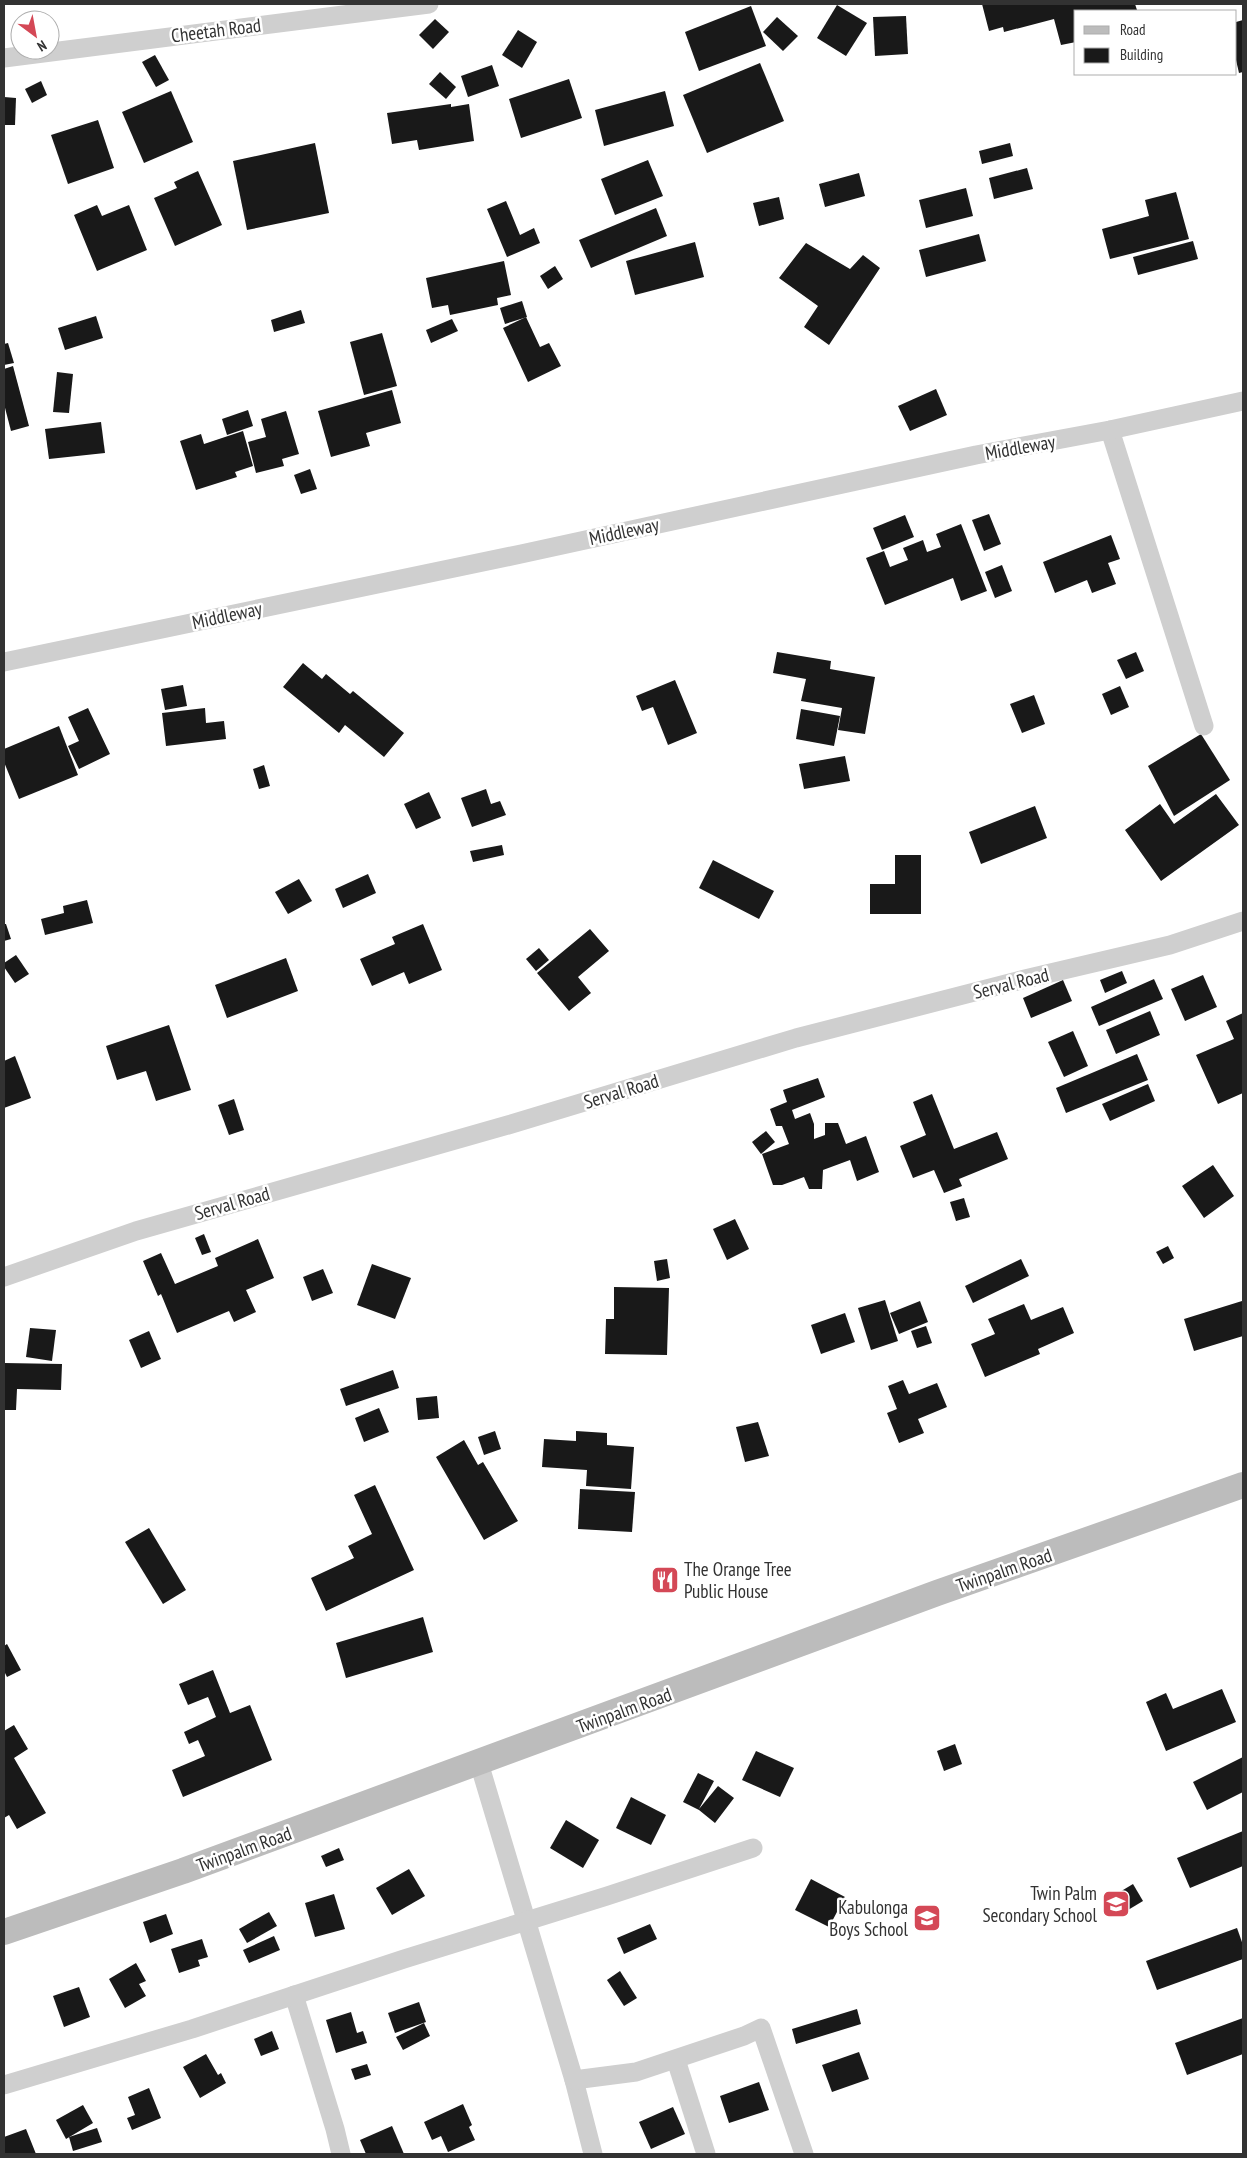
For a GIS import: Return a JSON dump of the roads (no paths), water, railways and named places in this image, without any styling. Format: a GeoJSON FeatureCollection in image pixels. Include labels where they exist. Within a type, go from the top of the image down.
{"type":"FeatureCollection","features":[{"type":"Feature","properties":{"kind":"main road","name":"Twinpalm Road"},"geometry":{"type":"LineString","coordinates":[[4,1932],[183,1872],[938,1593],[1243,1486]]}},
{"type":"Feature","properties":{"kind":"street","name":"Cheetah Road"},"geometry":{"type":"LineString","coordinates":[[4,58],[429,4]]}},
{"type":"Feature","properties":{"kind":"street","name":"Middleway"},"geometry":{"type":"LineString","coordinates":[[4,662],[512,556],[976,455],[1110,430],[1243,401]]}},
{"type":"Feature","properties":{"kind":"street"},"geometry":{"type":"LineString","coordinates":[[1110,430],[1204,726]]}},
{"type":"Feature","properties":{"kind":"street","name":"Serval Road"},"geometry":{"type":"LineString","coordinates":[[4,1277],[146,1228],[508,1125],[796,1038],[1025,979],[1170,945],[1243,921]]}},
{"type":"Feature","properties":{"kind":"street"},"geometry":{"type":"LineString","coordinates":[[479,1763],[574,2080],[593,2154]]}},
{"type":"Feature","properties":{"kind":"street"},"geometry":{"type":"LineString","coordinates":[[4,2085],[192,2029],[753,1848]]}},
{"type":"Feature","properties":{"kind":"street"},"geometry":{"type":"LineString","coordinates":[[294,1995],[341,2154]]}},
{"type":"Feature","properties":{"kind":"street"},"geometry":{"type":"LineString","coordinates":[[574,2080],[636,2072],[676,2060],[761,2028],[804,2154]]}},
{"type":"Feature","properties":{"kind":"street"},"geometry":{"type":"LineString","coordinates":[[676,2060],[706,2154]]}},
{"type":"Feature","properties":{"kind":"place","name":"The Orange Tree Public House"},"geometry":{"type":"Point","coordinates":[665,1580]}},
{"type":"Feature","properties":{"kind":"place","name":"Twin Palm Secondary School"},"geometry":{"type":"Point","coordinates":[1116,1904]}},
{"type":"Feature","properties":{"kind":"place","name":"Kabulonga Boys School"},"geometry":{"type":"Point","coordinates":[927,1918]}}]}
